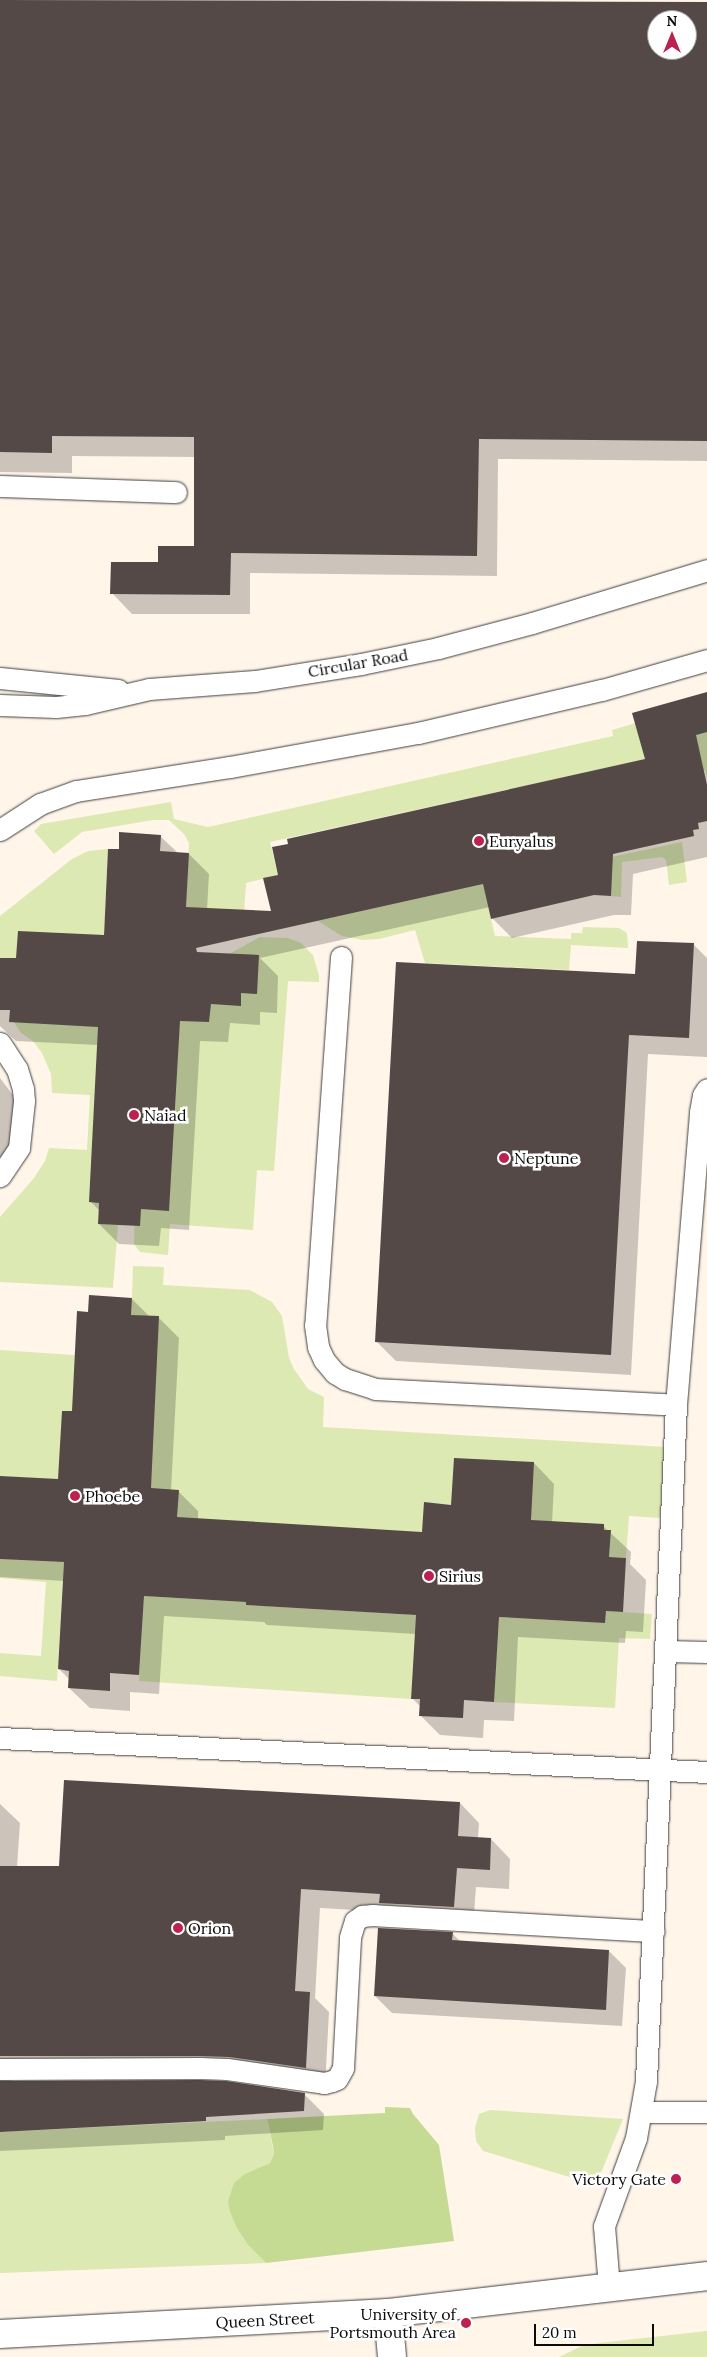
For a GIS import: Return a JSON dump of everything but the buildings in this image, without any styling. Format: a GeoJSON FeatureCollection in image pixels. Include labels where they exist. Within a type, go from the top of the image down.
{"type":"FeatureCollection","features":[{"type":"Feature","properties":{"kind":"street","name":"Queen Street"},"geometry":{"type":"LineString","coordinates":[[0,2334],[388,2313],[707,2276]]}},
{"type":"Feature","properties":{"kind":"street"},"geometry":{"type":"LineString","coordinates":[[388,2313],[392,2357]]}},
{"type":"Feature","properties":{"kind":"lane"},"geometry":{"type":"LineString","coordinates":[[0,486],[176,492]]}},
{"type":"Feature","properties":{"kind":"lane","name":"Circular Road"},"geometry":{"type":"LineString","coordinates":[[0,705],[56,707],[86,704],[149,689],[254,681],[346,667],[421,652],[532,623],[707,570]]}},
{"type":"Feature","properties":{"kind":"lane"},"geometry":{"type":"LineString","coordinates":[[0,830],[40,804],[76,791],[230,767],[418,733],[602,690],[707,660]]}},
{"type":"Feature","properties":{"kind":"lane"},"geometry":{"type":"LineString","coordinates":[[0,678],[98,690],[149,689]]}},
{"type":"Feature","properties":{"kind":"lane"},"geometry":{"type":"LineString","coordinates":[[341,957],[315,1325],[318,1347],[330,1367],[355,1383],[380,1389],[676,1405]]}},
{"type":"Feature","properties":{"kind":"lane"},"geometry":{"type":"LineString","coordinates":[[0,1042],[17,1069],[23,1088],[24,1100],[19,1148],[0,1176]]}},
{"type":"Feature","properties":{"kind":"lane"},"geometry":{"type":"LineString","coordinates":[[609,2287],[604,2226],[633,2147],[642,2112],[654,1931],[676,1405],[700,1112],[703,1094],[707,1089]]}},
{"type":"Feature","properties":{"kind":"lane"},"geometry":{"type":"LineString","coordinates":[[667,1651],[707,1652]]}},
{"type":"Feature","properties":{"kind":"lane"},"geometry":{"type":"LineString","coordinates":[[0,1738],[707,1772]]}},
{"type":"Feature","properties":{"kind":"lane"},"geometry":{"type":"LineString","coordinates":[[0,2069],[209,2068],[324,2082],[332,2081],[337,2079],[344,2068],[350,1938],[355,1921],[362,1916],[373,1915],[654,1931]]}},
{"type":"Feature","properties":{"kind":"lane"},"geometry":{"type":"LineString","coordinates":[[642,2112],[707,2112]]}},
{"type":"Feature","properties":{"kind":"green space"},"geometry":{"type":"Polygon","coordinates":[[[707,711],[707,777],[705,770],[688,775],[680,740],[707,711]]]}},
{"type":"Feature","properties":{"kind":"green space"},"geometry":{"type":"Polygon","coordinates":[[[639,722],[669,754],[270,842],[278,875],[246,883],[244,915],[186,907],[189,843],[184,834],[169,820],[153,820],[82,832],[54,854],[34,831],[41,824],[171,802],[174,819],[208,827],[613,736],[612,730],[639,722]]]}},
{"type":"Feature","properties":{"kind":"green space"},"geometry":{"type":"Polygon","coordinates":[[[682,842],[687,882],[669,885],[666,860],[662,857],[622,862],[621,897],[611,896],[598,885],[588,862],[682,842]]]}},
{"type":"Feature","properties":{"kind":"green space"},"geometry":{"type":"Polygon","coordinates":[[[108,849],[104,935],[19,962],[0,961],[0,916],[72,859],[88,851],[108,849]]]}},
{"type":"Feature","properties":{"kind":"green space"},"geometry":{"type":"Polygon","coordinates":[[[483,884],[495,936],[571,939],[571,933],[582,933],[583,927],[619,928],[627,933],[628,948],[571,945],[569,970],[425,963],[415,930],[379,939],[363,940],[342,936],[318,921],[483,884]]]}},
{"type":"Feature","properties":{"kind":"green space"},"geometry":{"type":"Polygon","coordinates":[[[260,937],[288,938],[301,943],[313,955],[319,982],[288,981],[274,1171],[257,1170],[253,1230],[170,1224],[168,1255],[140,1252],[134,1244],[135,1198],[170,986],[260,937]]]}},
{"type":"Feature","properties":{"kind":"green space"},"geometry":{"type":"Polygon","coordinates":[[[13,1021],[106,1024],[98,1224],[118,1225],[113,1288],[0,1282],[0,1217],[34,1178],[45,1161],[49,1148],[87,1150],[90,1095],[52,1093],[51,1074],[42,1053],[33,1041],[21,1033],[13,1021]]]}},
{"type":"Feature","properties":{"kind":"green space"},"geometry":{"type":"Polygon","coordinates":[[[133,1266],[164,1267],[163,1285],[250,1290],[272,1302],[282,1316],[289,1358],[294,1369],[308,1389],[324,1397],[323,1427],[666,1447],[660,1518],[629,1516],[626,1558],[609,1557],[611,1531],[463,1534],[146,1518],[113,1390],[132,1298],[133,1266]]]}},
{"type":"Feature","properties":{"kind":"green space"},"geometry":{"type":"Polygon","coordinates":[[[0,1350],[80,1356],[71,1481],[0,1476],[0,1350]]]}},
{"type":"Feature","properties":{"kind":"green space"},"geometry":{"type":"Polygon","coordinates":[[[0,1559],[64,1562],[57,1681],[0,1676],[0,1653],[41,1656],[46,1582],[0,1578],[0,1559]]]}},
{"type":"Feature","properties":{"kind":"green space"},"geometry":{"type":"Polygon","coordinates":[[[144,1596],[246,1602],[246,1605],[416,1615],[411,1699],[139,1681],[144,1596]]]}},
{"type":"Feature","properties":{"kind":"green space"},"geometry":{"type":"Polygon","coordinates":[[[606,1611],[652,1614],[650,1639],[619,1638],[615,1708],[494,1702],[499,1617],[605,1623],[606,1611]]]}},
{"type":"Feature","properties":{"kind":"green space"},"geometry":{"type":"Polygon","coordinates":[[[385,2107],[410,2108],[439,2145],[454,2241],[266,2263],[249,2246],[237,2228],[228,2202],[234,2183],[245,2174],[270,2163],[274,2154],[267,2119],[385,2113],[385,2107]]]}},
{"type":"Feature","properties":{"kind":"green space"},"geometry":{"type":"Polygon","coordinates":[[[490,2110],[623,2119],[596,2185],[483,2151],[476,2141],[475,2128],[479,2114],[490,2110]]]}},
{"type":"Feature","properties":{"kind":"green space"},"geometry":{"type":"Polygon","coordinates":[[[267,2119],[274,2154],[270,2163],[261,2167],[249,2246],[266,2263],[0,2273],[0,2132],[267,2119]]]}},
{"type":"Feature","properties":{"kind":"green space"},"geometry":{"type":"Polygon","coordinates":[[[707,2331],[707,2357],[559,2357],[582,2346],[599,2343],[707,2331]]]}},
{"type":"Feature","properties":{"kind":"place","name":"Euryalus"},"geometry":{"type":"Point","coordinates":[479,841]}},
{"type":"Feature","properties":{"kind":"place","name":"Naiad"},"geometry":{"type":"Point","coordinates":[134,1115]}},
{"type":"Feature","properties":{"kind":"place","name":"Neptune"},"geometry":{"type":"Point","coordinates":[504,1158]}},
{"type":"Feature","properties":{"kind":"place","name":"Phoebe"},"geometry":{"type":"Point","coordinates":[75,1496]}},
{"type":"Feature","properties":{"kind":"place","name":"Sirius"},"geometry":{"type":"Point","coordinates":[429,1576]}},
{"type":"Feature","properties":{"kind":"place","name":"Orion"},"geometry":{"type":"Point","coordinates":[178,1928]}},
{"type":"Feature","properties":{"kind":"place","name":"Victory Gate"},"geometry":{"type":"Point","coordinates":[676,2179]}},
{"type":"Feature","properties":{"kind":"place","name":"University of Portsmouth Area"},"geometry":{"type":"Point","coordinates":[466,2323]}}]}
